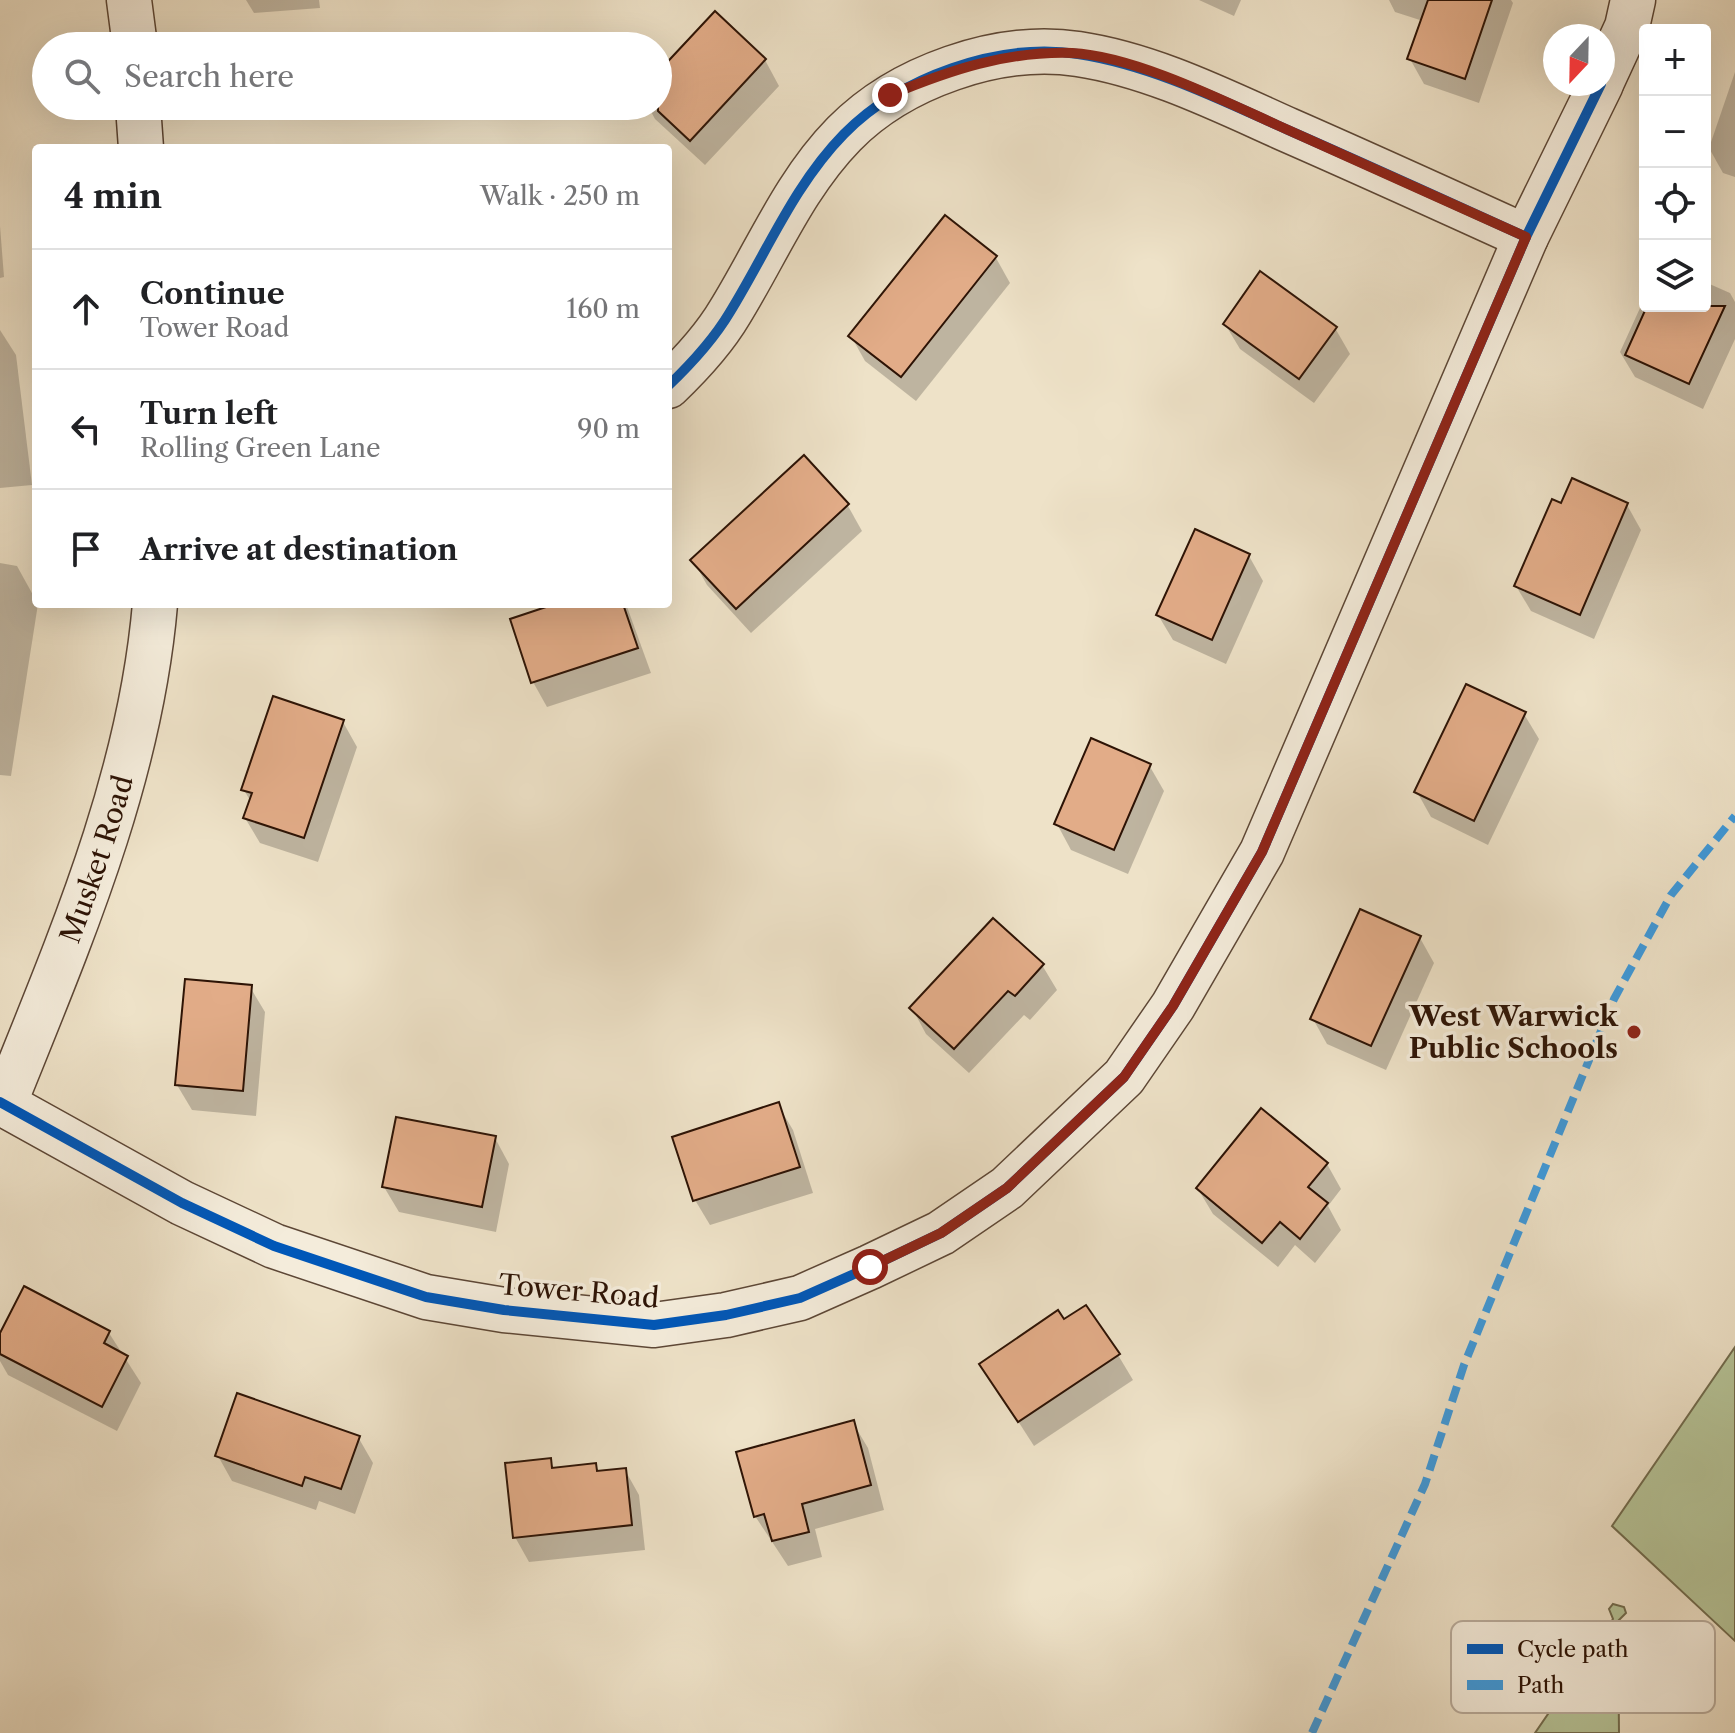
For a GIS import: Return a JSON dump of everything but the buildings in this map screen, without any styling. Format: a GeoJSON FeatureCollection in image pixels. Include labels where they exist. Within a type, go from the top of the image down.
{"type":"FeatureCollection","features":[{"type":"Feature","properties":{"kind":"street"},"geometry":{"type":"LineString","coordinates":[[129,0],[133,32]]}},
{"type":"Feature","properties":{"kind":"street","name":"Tower Road"},"geometry":{"type":"LineString","coordinates":[[1615,53],[1627,27],[1633,0]]}},
{"type":"Feature","properties":{"kind":"street"},"geometry":{"type":"LineString","coordinates":[[672,382],[705,346],[730,312],[775,227],[844,134],[890,95],[947,71],[1011,54],[1074,53],[1123,63],[1222,100],[1526,237]]}},
{"type":"Feature","properties":{"kind":"street","name":"Tower Road"},"geometry":{"type":"LineString","coordinates":[[2,1103],[182,1203],[274,1246],[426,1297],[504,1310],[654,1325],[726,1315],[800,1298],[941,1233],[1007,1188],[1124,1077],[1220,930],[1262,852],[1526,237],[1595,96]]}},
{"type":"Feature","properties":{"kind":"street"},"geometry":{"type":"LineString","coordinates":[[139,120],[141,144]]}},
{"type":"Feature","properties":{"kind":"street","name":"Musket Road"},"geometry":{"type":"LineString","coordinates":[[2,1103],[114,817],[146,687],[155,608]]}},
{"type":"Feature","properties":{"kind":"green space"},"geometry":{"type":"Polygon","coordinates":[[[1735,1347],[1735,1641],[1612,1526],[1735,1347]]]}},
{"type":"Feature","properties":{"kind":"green space"},"geometry":{"type":"Polygon","coordinates":[[[1613,1604],[1624,1607],[1626,1613],[1618,1621],[1612,1621],[1609,1609],[1613,1604]]]}},
{"type":"Feature","properties":{"kind":"green space"},"geometry":{"type":"Polygon","coordinates":[[[1549,1713],[1619,1713],[1619,1733],[1535,1733],[1549,1713]]]}},
{"type":"Feature","properties":{"kind":"marked path"},"geometry":{"type":"LineString","coordinates":[[1312,1733],[1425,1484],[1464,1365],[1614,999],[1671,895],[1735,816]]}},
{"type":"Feature","properties":{"kind":"cycle path"},"geometry":{"type":"LineString","coordinates":[[672,382],[702,351],[724,322],[810,175],[844,134],[867,114],[922,80],[952,68],[1016,53],[1078,54],[1159,75],[1526,237]]}},
{"type":"Feature","properties":{"kind":"cycle path"},"geometry":{"type":"LineString","coordinates":[[0,1102],[182,1203],[274,1246],[426,1297],[504,1310],[654,1325],[726,1315],[800,1298],[941,1233],[1007,1188],[1124,1077],[1173,1006],[1262,852],[1526,237],[1595,96]]}},
{"type":"Feature","properties":{"kind":"place","name":"West Warwick Public Schools"},"geometry":{"type":"Point","coordinates":[1634,1032]}},
{"type":"Feature","properties":{"kind":"route"},"geometry":{"type":"LineString","coordinates":[[870,1267],[941,1233],[1007,1188],[1124,1077],[1173,1006],[1220,930],[1262,852],[1526,237],[1222,100],[1123,63],[1074,53],[1011,54],[947,71],[890,95]]}}]}
